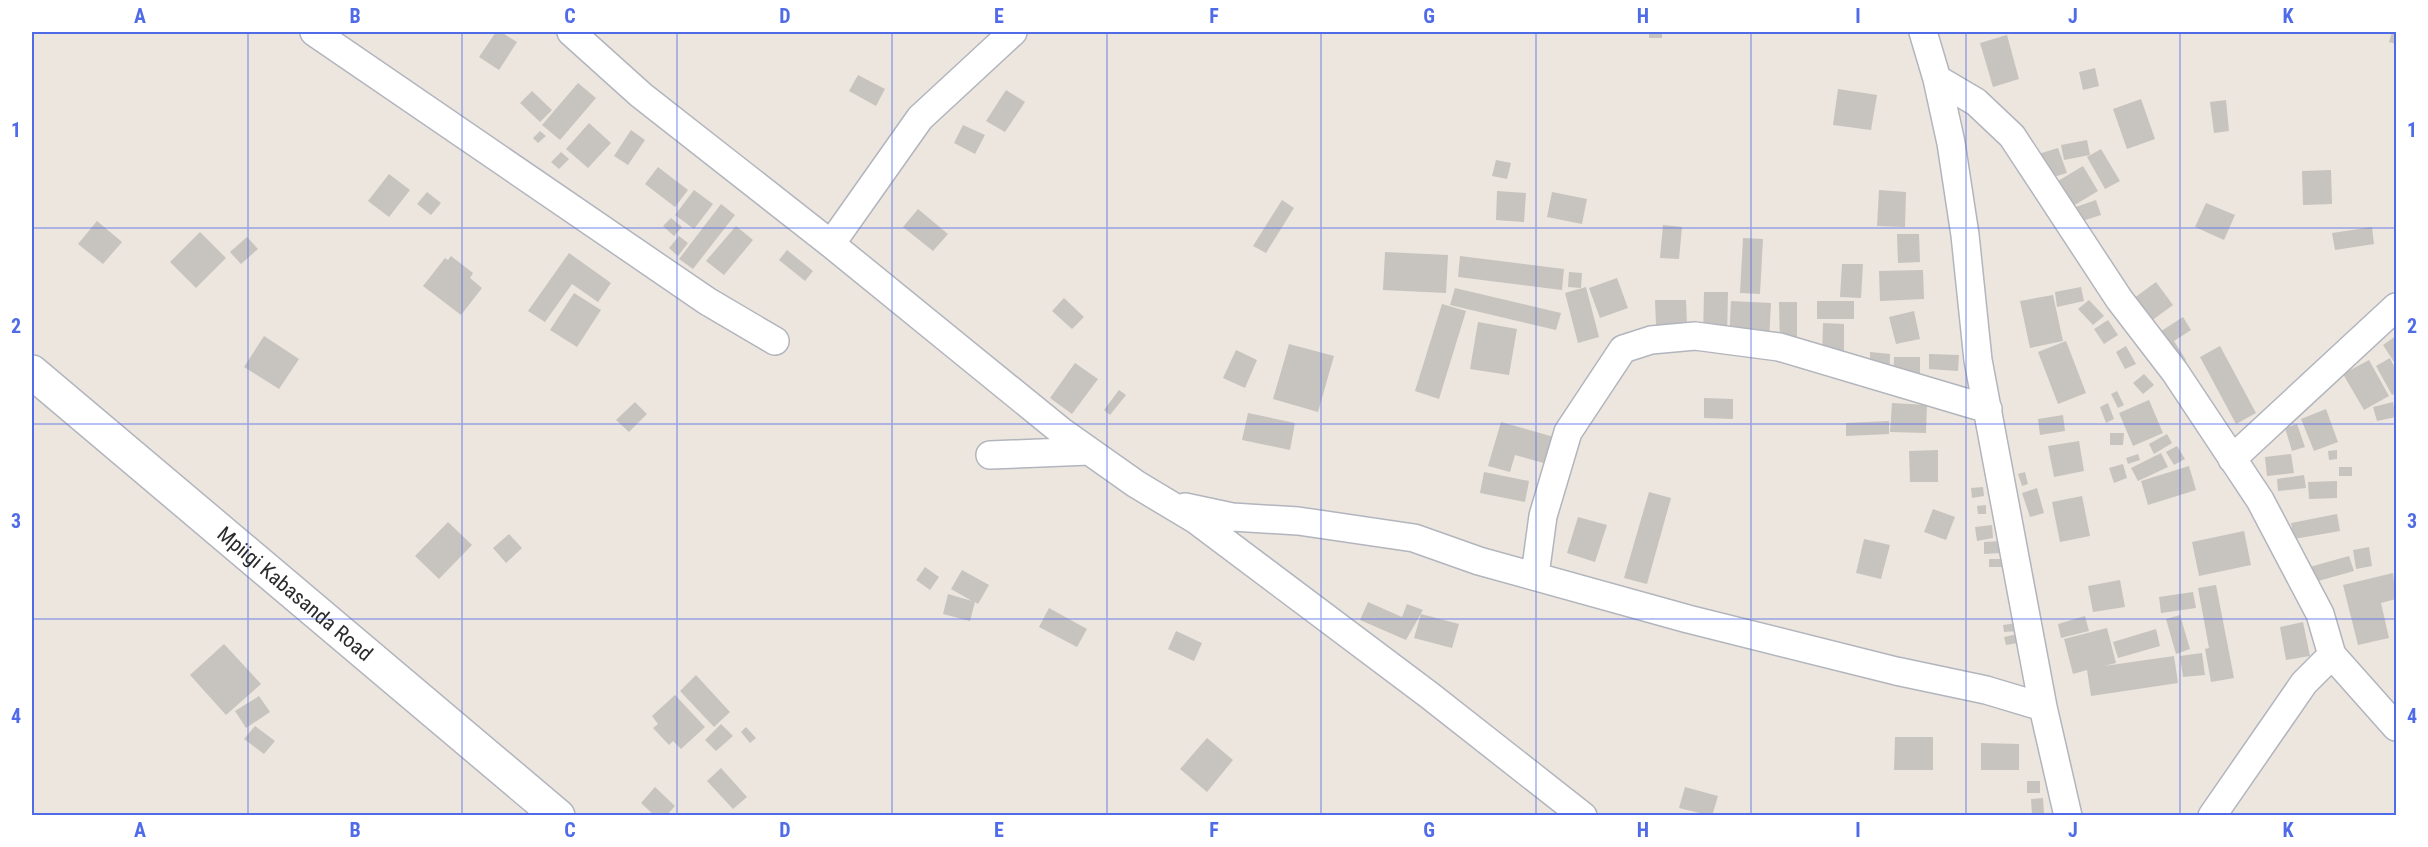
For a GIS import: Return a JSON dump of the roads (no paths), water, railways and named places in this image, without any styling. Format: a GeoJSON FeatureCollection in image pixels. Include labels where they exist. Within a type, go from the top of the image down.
{"type":"FeatureCollection","features":[{"type":"Feature","properties":{"kind":"main road","name":"Mpiigi Kabasanda Road"},"geometry":{"type":"LineString","coordinates":[[32,372],[558,816]]}},
{"type":"Feature","properties":{"kind":"street"},"geometry":{"type":"LineString","coordinates":[[314,32],[707,301],[775,342]]}},
{"type":"Feature","properties":{"kind":"street"},"geometry":{"type":"LineString","coordinates":[[571,32],[640,95],[831,244],[1089,451],[1136,484],[1172,504],[1411,681],[1583,816]]}},
{"type":"Feature","properties":{"kind":"street"},"geometry":{"type":"LineString","coordinates":[[831,244],[920,118],[1013,32]]}},
{"type":"Feature","properties":{"kind":"street"},"geometry":{"type":"LineString","coordinates":[[1923,32],[1937,79],[1951,143],[1965,235],[1978,360],[2043,707],[2068,816]]}},
{"type":"Feature","properties":{"kind":"street"},"geometry":{"type":"LineString","coordinates":[[1937,79],[1976,102],[2012,136],[2119,299],[2175,372],[2259,500],[2320,614],[2332,655],[2397,727]]}},
{"type":"Feature","properties":{"kind":"street"},"geometry":{"type":"LineString","coordinates":[[2232,459],[2397,307]]}},
{"type":"Feature","properties":{"kind":"street"},"geometry":{"type":"LineString","coordinates":[[1535,575],[1543,516],[1568,432],[1623,349],[1651,340],[1695,336],[1779,347],[1988,409]]}},
{"type":"Feature","properties":{"kind":"street"},"geometry":{"type":"LineString","coordinates":[[990,455],[1089,451]]}},
{"type":"Feature","properties":{"kind":"street"},"geometry":{"type":"LineString","coordinates":[[1172,504],[1232,518],[1309,522],[1414,538],[1479,561],[1688,619],[1896,671],[1986,690],[2043,707]]}},
{"type":"Feature","properties":{"kind":"street"},"geometry":{"type":"LineString","coordinates":[[2212,816],[2304,683],[2332,655]]}}]}
